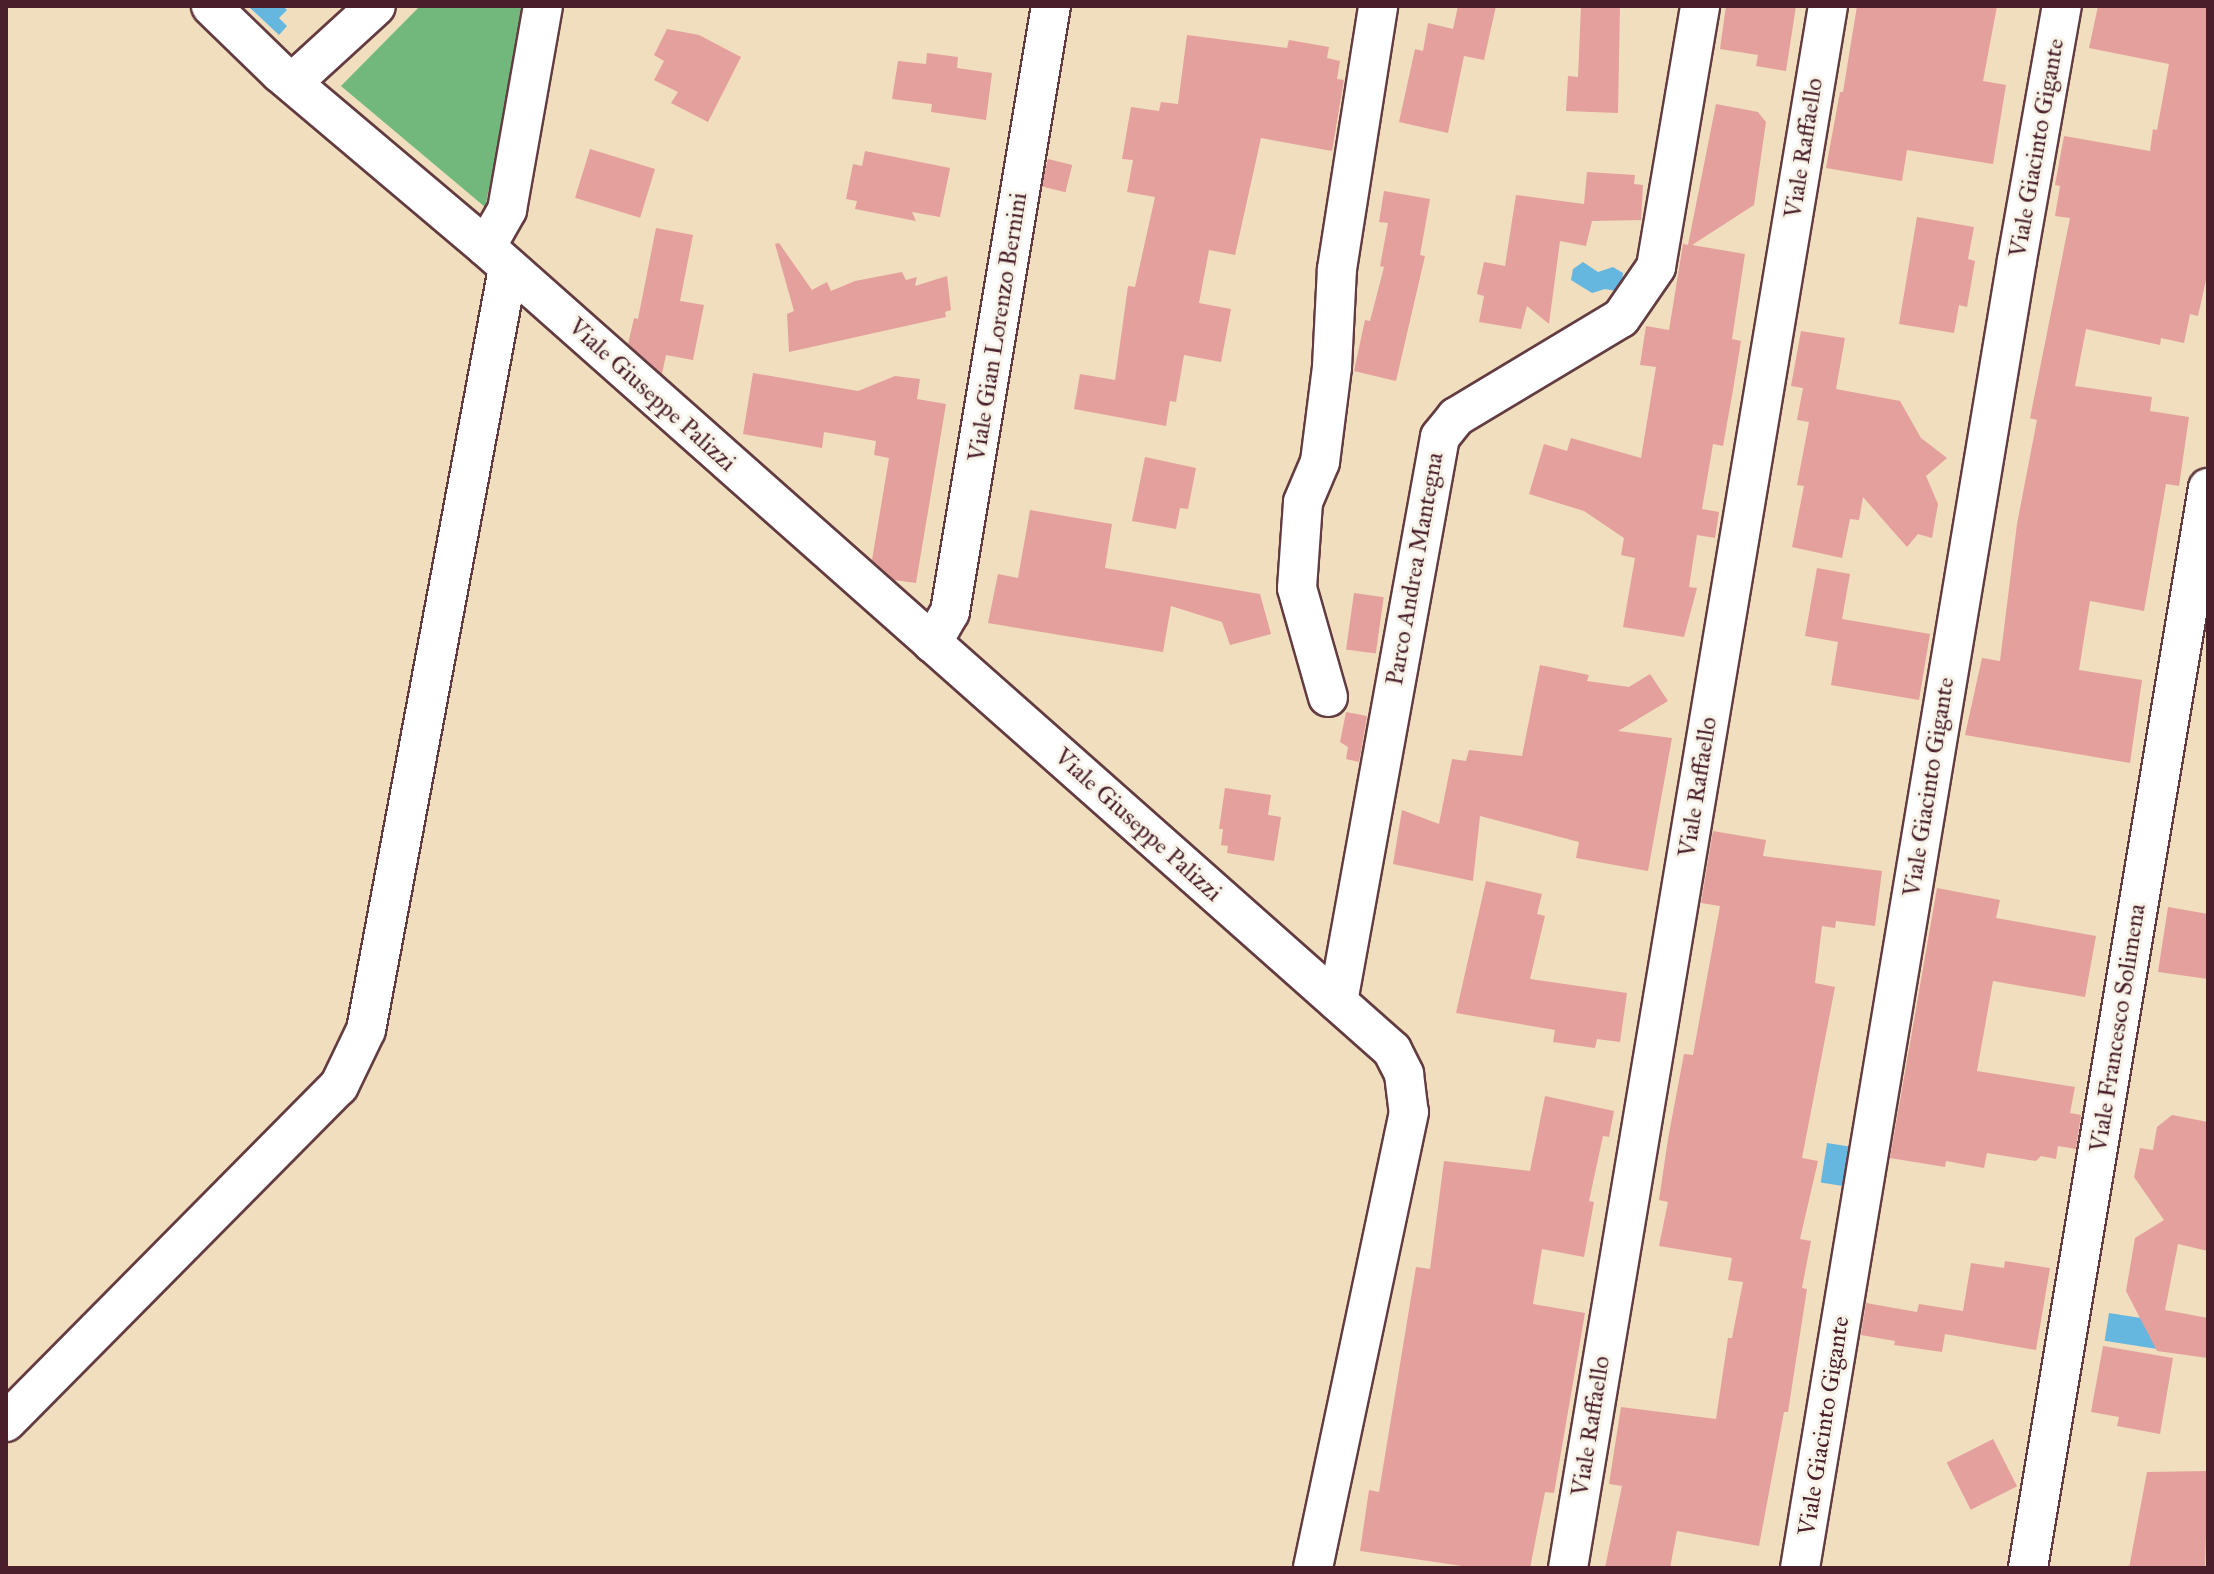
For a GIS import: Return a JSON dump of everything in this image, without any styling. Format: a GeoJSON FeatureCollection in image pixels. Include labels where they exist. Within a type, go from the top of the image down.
{"type":"FeatureCollection","features":[{"type":"Feature","properties":{"kind":"street","name":"Viale Giuseppe Palizzi"},"geometry":{"type":"LineString","coordinates":[[211,6],[295,85],[497,257],[1392,1050],[1404,1074],[1409,1112],[1313,1568]]}},
{"type":"Feature","properties":{"kind":"street"},"geometry":{"type":"LineString","coordinates":[[295,85],[305,71],[376,6]]}},
{"type":"Feature","properties":{"kind":"street"},"geometry":{"type":"LineString","coordinates":[[6,1422],[339,1086],[366,1030],[497,257],[543,6]]}},
{"type":"Feature","properties":{"kind":"street","name":"Viale Gian Lorenzo Bernini"},"geometry":{"type":"LineString","coordinates":[[932,643],[950,612],[1051,6]]}},
{"type":"Feature","properties":{"kind":"street"},"geometry":{"type":"LineString","coordinates":[[1328,697],[1297,588],[1303,502],[1320,462],[1332,367],[1337,269],[1378,6]]}},
{"type":"Feature","properties":{"kind":"street","name":"Parco Andrea Mantegna"},"geometry":{"type":"LineString","coordinates":[[1338,1002],[1440,437],[1456,417],[1621,318],[1656,267],[1700,6]]}},
{"type":"Feature","properties":{"kind":"street","name":"Viale Raffaello"},"geometry":{"type":"LineString","coordinates":[[1568,1568],[1828,6]]}},
{"type":"Feature","properties":{"kind":"street","name":"Viale Giacinto Gigante"},"geometry":{"type":"LineString","coordinates":[[1800,1568],[2062,6]]}},
{"type":"Feature","properties":{"kind":"street","name":"Viale Francesco Solimena"},"geometry":{"type":"LineString","coordinates":[[2028,1568],[2208,488]]}},
{"type":"Feature","properties":{"kind":"green space"},"geometry":{"type":"Polygon","coordinates":[[[420,6],[530,6],[485,207],[341,86],[420,6]]]}},
{"type":"Feature","properties":{"kind":"water"},"geometry":{"type":"Polygon","coordinates":[[[248,6],[283,6],[287,10],[279,18],[287,26],[279,35],[248,6]]]}},
{"type":"Feature","properties":{"kind":"water"},"geometry":{"type":"Polygon","coordinates":[[[1583,262],[1598,272],[1613,267],[1623,273],[1622,285],[1616,291],[1605,289],[1592,293],[1571,280],[1573,269],[1583,262]]]}},
{"type":"Feature","properties":{"kind":"water"},"geometry":{"type":"Polygon","coordinates":[[[1827,1143],[1851,1147],[1844,1186],[1821,1183],[1827,1143]]]}},
{"type":"Feature","properties":{"kind":"water"},"geometry":{"type":"Polygon","coordinates":[[[2109,1313],[2161,1321],[2157,1349],[2105,1341],[2109,1313]]]}},
{"type":"Feature","properties":{"kind":"building"},"geometry":{"type":"Polygon","coordinates":[[[1458,6],[1496,6],[1484,60],[1464,56],[1448,133],[1399,122],[1415,49],[1423,51],[1428,23],[1453,29],[1458,6]]]}},
{"type":"Feature","properties":{"kind":"building"},"geometry":{"type":"Polygon","coordinates":[[[1581,6],[1620,6],[1618,113],[1566,111],[1568,76],[1578,77],[1581,6]]]}},
{"type":"Feature","properties":{"kind":"building"},"geometry":{"type":"Polygon","coordinates":[[[1726,6],[1796,6],[1786,71],[1756,66],[1758,55],[1720,49],[1726,6]]]}},
{"type":"Feature","properties":{"kind":"building"},"geometry":{"type":"Polygon","coordinates":[[[1857,6],[1997,6],[1983,81],[2006,85],[1993,164],[1907,150],[1902,181],[1826,168],[1840,92],[1843,92],[1857,6]]]}},
{"type":"Feature","properties":{"kind":"building"},"geometry":{"type":"Polygon","coordinates":[[[2098,6],[2208,6],[2208,271],[2198,316],[2190,314],[2184,343],[2161,338],[2160,345],[2086,329],[2075,386],[2152,397],[2150,411],[2189,417],[2179,486],[2166,484],[2144,611],[2090,601],[2079,670],[2142,680],[2130,763],[1965,735],[1982,658],[2000,661],[2017,524],[2037,420],[2030,418],[2070,218],[2055,216],[2060,186],[2055,185],[2064,136],[2150,151],[2153,129],[2157,130],[2169,64],[2089,48],[2098,6]]]}},
{"type":"Feature","properties":{"kind":"building"},"geometry":{"type":"Polygon","coordinates":[[[667,29],[699,35],[741,57],[708,122],[671,103],[678,92],[654,80],[664,61],[654,55],[667,29]]]}},
{"type":"Feature","properties":{"kind":"building"},"geometry":{"type":"Polygon","coordinates":[[[1187,35],[1287,48],[1289,40],[1329,47],[1327,58],[1340,61],[1337,79],[1344,80],[1332,151],[1261,138],[1235,255],[1209,250],[1199,303],[1231,309],[1221,362],[1184,355],[1176,402],[1170,401],[1166,426],[1074,409],[1080,374],[1115,380],[1128,286],[1135,287],[1155,197],[1127,192],[1133,160],[1122,159],[1131,107],[1159,111],[1161,102],[1178,104],[1187,35]]]}},
{"type":"Feature","properties":{"kind":"building"},"geometry":{"type":"Polygon","coordinates":[[[927,53],[958,57],[957,68],[992,73],[986,120],[931,112],[932,104],[892,99],[898,61],[926,64],[927,53]]]}},
{"type":"Feature","properties":{"kind":"building"},"geometry":{"type":"Polygon","coordinates":[[[1716,104],[1758,112],[1766,122],[1754,205],[1692,245],[1745,254],[1732,339],[1741,341],[1733,390],[1723,446],[1713,444],[1702,509],[1719,512],[1715,538],[1697,535],[1689,587],[1697,588],[1684,637],[1623,627],[1635,558],[1621,555],[1624,538],[1584,511],[1529,494],[1544,444],[1567,451],[1571,438],[1641,458],[1656,367],[1640,365],[1646,326],[1669,330],[1683,244],[1688,245],[1716,104]]]}},
{"type":"Feature","properties":{"kind":"building"},"geometry":{"type":"Polygon","coordinates":[[[590,149],[655,169],[640,218],[575,198],[590,149]]]}},
{"type":"Feature","properties":{"kind":"building"},"geometry":{"type":"Polygon","coordinates":[[[865,151],[950,168],[940,217],[912,212],[916,221],[855,209],[857,201],[846,199],[853,164],[862,166],[865,151]]]}},
{"type":"Feature","properties":{"kind":"building"},"geometry":{"type":"Polygon","coordinates":[[[1048,159],[1072,165],[1065,192],[1041,186],[1048,159]]]}},
{"type":"Feature","properties":{"kind":"building"},"geometry":{"type":"Polygon","coordinates":[[[1587,172],[1635,175],[1634,184],[1643,185],[1641,220],[1592,221],[1586,246],[1560,241],[1549,324],[1527,306],[1521,329],[1479,322],[1484,296],[1477,294],[1484,262],[1505,266],[1516,195],[1584,204],[1587,172]]]}},
{"type":"Feature","properties":{"kind":"building"},"geometry":{"type":"Polygon","coordinates":[[[1384,191],[1430,199],[1420,255],[1425,256],[1396,381],[1354,371],[1365,320],[1370,321],[1384,267],[1380,266],[1388,223],[1379,222],[1384,191]]]}},
{"type":"Feature","properties":{"kind":"building"},"geometry":{"type":"Polygon","coordinates":[[[1917,217],[1974,227],[1968,259],[1975,261],[1967,307],[1959,305],[1954,333],[1899,324],[1917,217]]]}},
{"type":"Feature","properties":{"kind":"building"},"geometry":{"type":"Polygon","coordinates":[[[656,228],[693,235],[680,301],[704,305],[693,360],[666,355],[662,374],[628,344],[634,318],[638,319],[656,228]]]}},
{"type":"Feature","properties":{"kind":"building"},"geometry":{"type":"Polygon","coordinates":[[[779,243],[812,290],[827,282],[831,291],[855,281],[902,272],[906,280],[917,277],[915,286],[947,276],[951,310],[945,312],[946,317],[789,352],[787,314],[794,311],[775,244],[779,243]]]}},
{"type":"Feature","properties":{"kind":"building"},"geometry":{"type":"Polygon","coordinates":[[[1801,331],[1845,338],[1836,389],[1900,401],[1921,438],[1947,458],[1926,476],[1938,504],[1932,538],[1918,534],[1907,547],[1863,497],[1859,520],[1850,519],[1842,558],[1792,547],[1804,486],[1797,485],[1809,422],[1797,420],[1803,388],[1791,386],[1801,331]]]}},
{"type":"Feature","properties":{"kind":"building"},"geometry":{"type":"Polygon","coordinates":[[[753,373],[858,391],[895,376],[920,379],[917,399],[946,404],[916,583],[894,580],[872,560],[889,458],[874,455],[876,441],[824,432],[822,448],[743,434],[753,373]]]}},
{"type":"Feature","properties":{"kind":"building"},"geometry":{"type":"Polygon","coordinates":[[[1145,457],[1196,468],[1188,509],[1180,508],[1176,529],[1132,521],[1145,457]]]}},
{"type":"Feature","properties":{"kind":"building"},"geometry":{"type":"Polygon","coordinates":[[[1030,510],[1112,524],[1105,568],[1260,594],[1271,634],[1230,645],[1222,622],[1171,606],[1163,652],[988,623],[998,574],[1018,578],[1030,510]]]}},
{"type":"Feature","properties":{"kind":"building"},"geometry":{"type":"Polygon","coordinates":[[[1817,568],[1850,574],[1842,619],[1930,634],[1919,700],[1831,685],[1838,642],[1805,636],[1817,568]]]}},
{"type":"Feature","properties":{"kind":"building"},"geometry":{"type":"Polygon","coordinates":[[[1354,593],[1384,597],[1376,654],[1346,649],[1354,593]]]}},
{"type":"Feature","properties":{"kind":"building"},"geometry":{"type":"Polygon","coordinates":[[[1540,665],[1589,675],[1587,681],[1629,687],[1650,674],[1668,701],[1618,731],[1672,738],[1648,871],[1576,858],[1579,842],[1480,816],[1473,881],[1393,864],[1402,810],[1439,824],[1452,759],[1466,761],[1469,750],[1522,756],[1540,665]]]}},
{"type":"Feature","properties":{"kind":"building"},"geometry":{"type":"Polygon","coordinates":[[[1346,712],[1367,716],[1359,762],[1346,759],[1348,747],[1340,742],[1346,712]]]}},
{"type":"Feature","properties":{"kind":"building"},"geometry":{"type":"Polygon","coordinates":[[[1225,788],[1271,795],[1268,815],[1281,817],[1274,861],[1227,853],[1228,846],[1221,845],[1223,829],[1219,829],[1225,788]]]}},
{"type":"Feature","properties":{"kind":"building"},"geometry":{"type":"Polygon","coordinates":[[[1713,831],[1766,840],[1763,856],[1882,871],[1875,926],[1836,921],[1835,928],[1822,926],[1815,983],[1835,987],[1802,1158],[1818,1161],[1800,1239],[1811,1241],[1802,1288],[1807,1289],[1788,1412],[1784,1412],[1759,1546],[1677,1531],[1670,1568],[1605,1568],[1622,1486],[1609,1484],[1621,1407],[1716,1419],[1728,1338],[1732,1338],[1743,1282],[1728,1280],[1732,1258],[1659,1246],[1668,1202],[1659,1200],[1668,1139],[1684,1054],[1693,1055],[1720,906],[1701,903],[1713,831]]]}},
{"type":"Feature","properties":{"kind":"building"},"geometry":{"type":"Polygon","coordinates":[[[1486,881],[1542,894],[1537,914],[1545,916],[1530,979],[1627,993],[1620,1042],[1597,1039],[1595,1048],[1553,1042],[1555,1030],[1456,1013],[1486,881]]]}},
{"type":"Feature","properties":{"kind":"building"},"geometry":{"type":"Polygon","coordinates":[[[1937,888],[2000,900],[1996,918],[2096,936],[2085,997],[1993,981],[1977,1071],[2075,1087],[2070,1113],[2081,1115],[2076,1149],[2058,1146],[2056,1159],[2041,1156],[2036,1161],[1987,1153],[1984,1168],[1946,1161],[1945,1167],[1890,1158],[1937,888]]]}},
{"type":"Feature","properties":{"kind":"building"},"geometry":{"type":"Polygon","coordinates":[[[2168,907],[2208,914],[2208,979],[2158,972],[2168,907]]]}},
{"type":"Feature","properties":{"kind":"building"},"geometry":{"type":"Polygon","coordinates":[[[1545,1096],[1614,1111],[1609,1137],[1603,1136],[1589,1201],[1594,1202],[1584,1257],[1542,1249],[1533,1304],[1585,1313],[1554,1493],[1545,1492],[1530,1568],[1476,1568],[1360,1551],[1369,1490],[1379,1492],[1416,1267],[1430,1269],[1444,1161],[1530,1171],[1545,1096]]]}},
{"type":"Feature","properties":{"kind":"building"},"geometry":{"type":"Polygon","coordinates":[[[2172,1115],[2208,1122],[2208,1251],[2178,1244],[2165,1310],[2208,1318],[2208,1358],[2157,1351],[2126,1291],[2135,1238],[2164,1220],[2134,1177],[2140,1148],[2153,1150],[2157,1127],[2172,1115]]]}},
{"type":"Feature","properties":{"kind":"building"},"geometry":{"type":"Polygon","coordinates":[[[2005,1261],[2050,1268],[2036,1350],[1945,1334],[1942,1352],[1894,1345],[1895,1341],[1861,1335],[1866,1303],[1917,1312],[1919,1304],[1963,1311],[1971,1263],[2004,1268],[2005,1261]]]}},
{"type":"Feature","properties":{"kind":"building"},"geometry":{"type":"Polygon","coordinates":[[[2103,1346],[2173,1358],[2160,1434],[2117,1426],[2119,1417],[2091,1412],[2103,1346]]]}},
{"type":"Feature","properties":{"kind":"building"},"geometry":{"type":"Polygon","coordinates":[[[1993,1439],[2017,1486],[1971,1510],[1947,1463],[1993,1439]]]}},
{"type":"Feature","properties":{"kind":"building"},"geometry":{"type":"Polygon","coordinates":[[[2208,1471],[2205,1568],[2129,1568],[2147,1472],[2208,1471]]]}}]}
